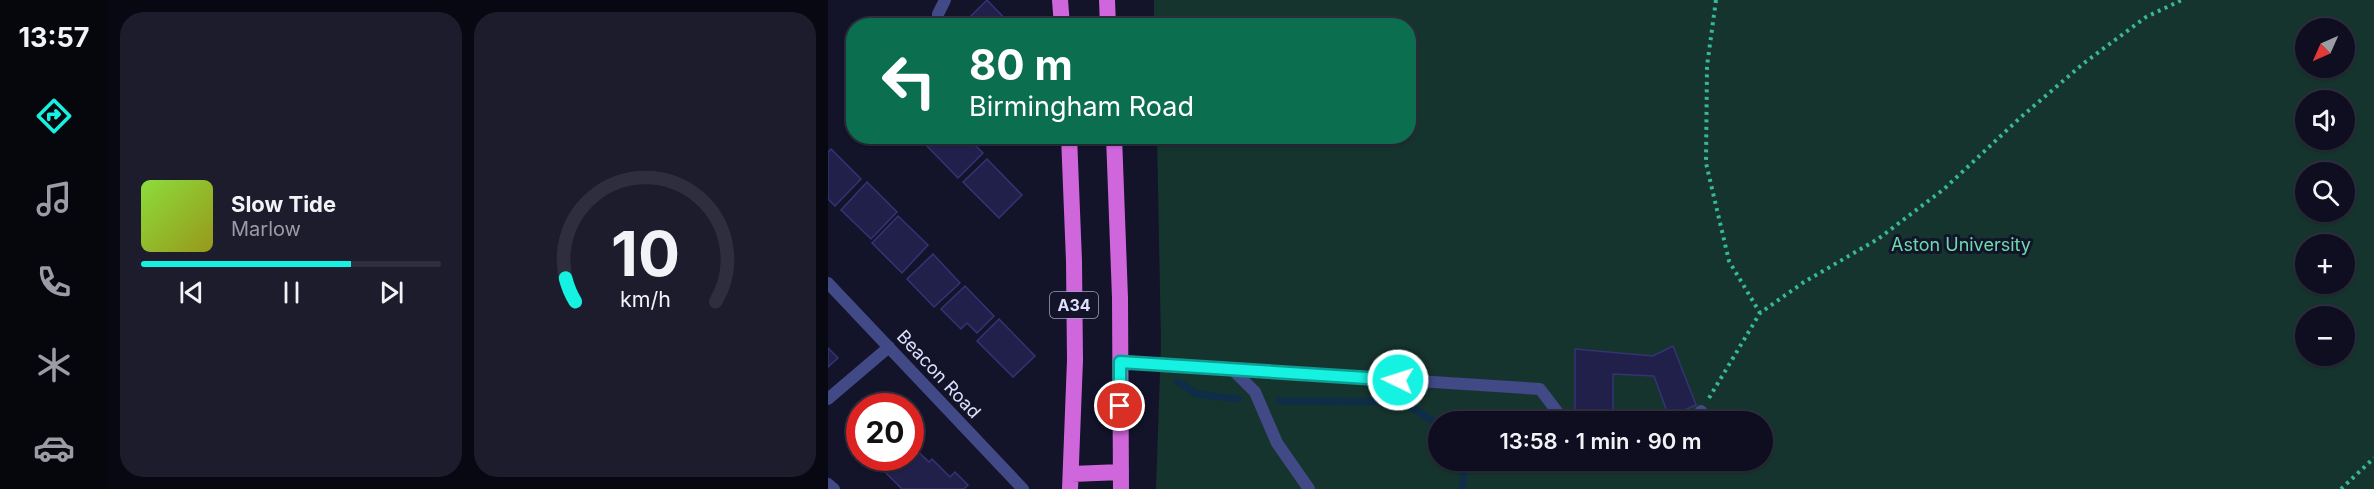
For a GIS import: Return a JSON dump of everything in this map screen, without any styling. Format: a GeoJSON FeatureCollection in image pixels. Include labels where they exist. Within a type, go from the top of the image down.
{"type":"FeatureCollection","features":[{"type":"Feature","properties":{"kind":"highway"},"geometry":{"type":"LineString","coordinates":[[1060,0],[1061,18]]}},
{"type":"Feature","properties":{"kind":"highway"},"geometry":{"type":"LineString","coordinates":[[1107,0],[1108,18]]}},
{"type":"Feature","properties":{"kind":"highway","name":"A34"},"geometry":{"type":"LineString","coordinates":[[1069,144],[1074,261],[1071,482]]}},
{"type":"Feature","properties":{"kind":"highway","name":"A34"},"geometry":{"type":"LineString","coordinates":[[1114,144],[1120,298],[1121,489]]}},
{"type":"Feature","properties":{"kind":"highway"},"geometry":{"type":"LineString","coordinates":[[1071,482],[1121,472]]}},
{"type":"Feature","properties":{"kind":"street"},"geometry":{"type":"LineString","coordinates":[[938,18],[945,0]]}},
{"type":"Feature","properties":{"kind":"street","name":"Beacon Road"},"geometry":{"type":"LineString","coordinates":[[828,283],[1023,489]]}},
{"type":"Feature","properties":{"kind":"street"},"geometry":{"type":"LineString","coordinates":[[828,399],[889,347]]}},
{"type":"Feature","properties":{"kind":"street"},"geometry":{"type":"LineString","coordinates":[[1120,362],[1540,389],[1557,411]]}},
{"type":"Feature","properties":{"kind":"street"},"geometry":{"type":"LineString","coordinates":[[1232,369],[1255,392],[1278,443],[1309,489]]}},
{"type":"Feature","properties":{"kind":"street"},"geometry":{"type":"LineString","coordinates":[[828,484],[834,489]]}},
{"type":"Feature","properties":{"kind":"path"},"geometry":{"type":"LineString","coordinates":[[1716,0],[1707,66],[1706,163],[1729,261],[1760,314]]}},
{"type":"Feature","properties":{"kind":"path"},"geometry":{"type":"LineString","coordinates":[[1700,411],[1760,314],[1804,282],[1878,239],[1944,189],[2021,117],[2084,63],[2146,17],[2182,0]]}},
{"type":"Feature","properties":{"kind":"path"},"geometry":{"type":"LineString","coordinates":[[2341,489],[2374,458]]}},
{"type":"Feature","properties":{"kind":"green space","name":"Aston University"},"geometry":{"type":"Polygon","coordinates":[[[1154,0],[2374,0],[2374,489],[1156,489],[1161,343],[1157,144],[1416,144],[1416,18],[1154,18],[1154,0]]]}},
{"type":"Feature","properties":{"kind":"building"},"geometry":{"type":"Polygon","coordinates":[[[987,0],[1004,18],[969,18],[987,0]]]}},
{"type":"Feature","properties":{"kind":"building"},"geometry":{"type":"Polygon","coordinates":[[[974,144],[983,153],[958,178],[926,145],[974,144]]]}},
{"type":"Feature","properties":{"kind":"building"},"geometry":{"type":"Polygon","coordinates":[[[831,149],[861,179],[835,206],[828,199],[828,152],[831,149]]]}},
{"type":"Feature","properties":{"kind":"building"},"geometry":{"type":"Polygon","coordinates":[[[987,159],[1022,195],[999,218],[963,182],[987,159]]]}},
{"type":"Feature","properties":{"kind":"building"},"geometry":{"type":"Polygon","coordinates":[[[867,182],[897,212],[871,239],[841,210],[867,182]]]}},
{"type":"Feature","properties":{"kind":"building"},"geometry":{"type":"Polygon","coordinates":[[[898,216],[928,245],[902,273],[872,243],[898,216]]]}},
{"type":"Feature","properties":{"kind":"building"},"geometry":{"type":"Polygon","coordinates":[[[933,254],[960,283],[934,307],[907,279],[933,254]]]}},
{"type":"Feature","properties":{"kind":"building"},"geometry":{"type":"Polygon","coordinates":[[[965,286],[994,316],[977,333],[967,323],[961,329],[941,309],[965,286]]]}},
{"type":"Feature","properties":{"kind":"building"},"geometry":{"type":"Polygon","coordinates":[[[999,319],[1035,356],[1013,377],[977,341],[999,319]]]}},
{"type":"Feature","properties":{"kind":"building"},"geometry":{"type":"Polygon","coordinates":[[[1673,346],[1696,405],[1682,411],[1667,411],[1654,376],[1613,374],[1613,411],[1575,411],[1575,349],[1653,356],[1673,346]]]}},
{"type":"Feature","properties":{"kind":"building"},"geometry":{"type":"Polygon","coordinates":[[[828,348],[838,358],[828,367],[828,348]]]}},
{"type":"Feature","properties":{"kind":"building"},"geometry":{"type":"Polygon","coordinates":[[[924,457],[929,462],[932,459],[950,477],[955,472],[968,485],[964,489],[902,489],[886,473],[888,471],[924,471],[924,457]]]}},
{"type":"Feature","properties":{"kind":"waterway"},"geometry":{"type":"LineString","coordinates":[[1178,382],[1197,394],[1238,399]]}},
{"type":"Feature","properties":{"kind":"waterway"},"geometry":{"type":"LineString","coordinates":[[1279,401],[1403,402],[1428,418]]}},
{"type":"Feature","properties":{"kind":"waterway"},"geometry":{"type":"LineString","coordinates":[[1462,471],[1462,489]]}},
{"type":"Feature","properties":{"kind":"route"},"geometry":{"type":"LineString","coordinates":[[1120,406],[1120,362],[1398,380]]}}]}
